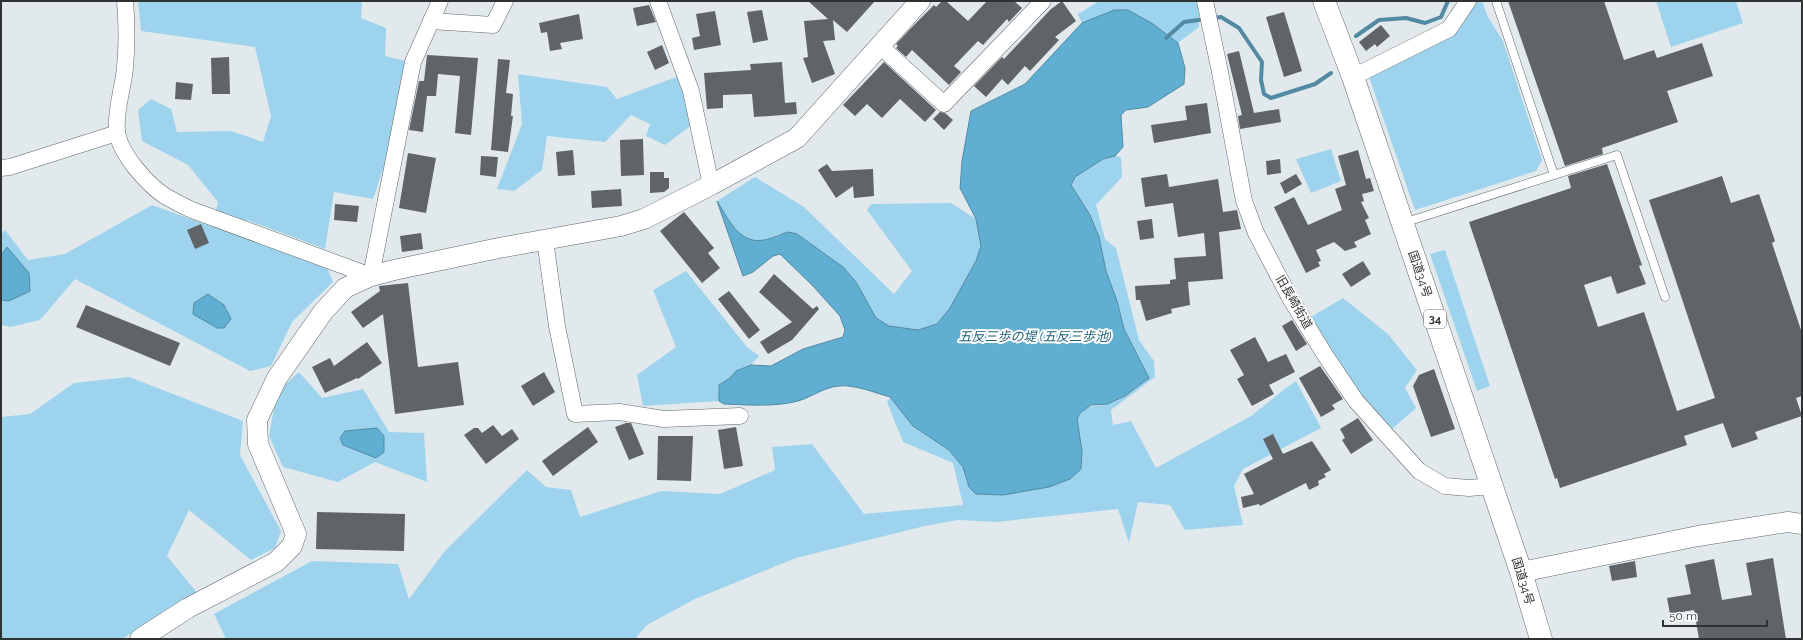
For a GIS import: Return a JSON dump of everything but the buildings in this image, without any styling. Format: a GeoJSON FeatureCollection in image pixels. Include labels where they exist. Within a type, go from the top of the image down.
{"type":"FeatureCollection","features":[{"type":"Feature","properties":{"kind":"highway","name":"国道34号"},"geometry":{"type":"LineString","coordinates":[[1324,1],[1353,77],[1403,224],[1521,572],[1541,639]]}},
{"type":"Feature","properties":{"kind":"street"},"geometry":{"type":"LineString","coordinates":[[126,1],[128,27],[125,69],[117,111],[117,133],[126,155],[145,178],[164,196],[192,210],[371,276]]}},
{"type":"Feature","properties":{"kind":"street"},"geometry":{"type":"LineString","coordinates":[[371,276],[413,62],[440,1]]}},
{"type":"Feature","properties":{"kind":"street"},"geometry":{"type":"LineString","coordinates":[[431,21],[492,25],[505,1]]}},
{"type":"Feature","properties":{"kind":"street"},"geometry":{"type":"LineString","coordinates":[[658,1],[691,91],[711,185]]}},
{"type":"Feature","properties":{"kind":"street"},"geometry":{"type":"LineString","coordinates":[[140,639],[188,608],[276,562],[292,546],[296,534],[258,444],[257,420],[277,378],[323,312],[345,288],[371,276],[499,248],[621,226],[644,219],[711,185],[797,138],[920,1]]}},
{"type":"Feature","properties":{"kind":"street"},"geometry":{"type":"LineString","coordinates":[[880,46],[944,104],[1043,1]]}},
{"type":"Feature","properties":{"kind":"street"},"geometry":{"type":"LineString","coordinates":[[1353,77],[1449,29],[1468,1]]}},
{"type":"Feature","properties":{"kind":"street","name":"旧長崎街道"},"geometry":{"type":"LineString","coordinates":[[1206,5],[1244,201],[1256,233],[1290,298],[1325,355],[1356,401],[1419,470],[1445,486],[1469,488],[1492,486]]}},
{"type":"Feature","properties":{"kind":"street"},"geometry":{"type":"LineString","coordinates":[[1,168],[10,167],[117,133]]}},
{"type":"Feature","properties":{"kind":"street"},"geometry":{"type":"LineString","coordinates":[[545,240],[557,326],[575,414],[620,412],[664,419],[740,416]]}},
{"type":"Feature","properties":{"kind":"street"},"geometry":{"type":"LineString","coordinates":[[1521,572],[1698,536],[1788,522],[1802,524]]}},
{"type":"Feature","properties":{"kind":"lane"},"geometry":{"type":"LineString","coordinates":[[1496,1],[1554,175]]}},
{"type":"Feature","properties":{"kind":"lane"},"geometry":{"type":"LineString","coordinates":[[1403,224],[1617,154],[1665,298]]}},
{"type":"Feature","properties":{"kind":"shaded area"},"geometry":{"type":"Polygon","coordinates":[[[138,1],[362,1],[361,18],[386,28],[385,56],[405,61],[388,155],[373,199],[334,192],[325,249],[247,220],[242,234],[327,267],[333,282],[292,322],[271,366],[250,371],[75,279],[40,320],[10,327],[1,325],[1,300],[9,301],[8,248],[1,255],[1,234],[5,230],[28,260],[65,254],[152,205],[212,227],[218,202],[188,165],[142,141],[138,110],[151,99],[171,109],[177,132],[231,131],[263,142],[271,116],[255,47],[141,31],[138,1]]]}},
{"type":"Feature","properties":{"kind":"shaded area"},"geometry":{"type":"Polygon","coordinates":[[[1099,1],[1196,1],[1199,10],[1199,27],[1178,43],[1153,24],[1114,10],[1082,23],[1078,14],[1099,1]]]}},
{"type":"Feature","properties":{"kind":"shaded area"},"geometry":{"type":"Polygon","coordinates":[[[1475,1],[1482,1],[1488,17],[1503,41],[1542,160],[1536,171],[1415,210],[1369,77],[1475,1]]]}},
{"type":"Feature","properties":{"kind":"shaded area"},"geometry":{"type":"Polygon","coordinates":[[[1656,1],[1736,1],[1743,23],[1671,47],[1656,1]]]}},
{"type":"Feature","properties":{"kind":"shaded area"},"geometry":{"type":"Polygon","coordinates":[[[518,74],[607,87],[617,99],[679,76],[693,124],[665,145],[646,136],[650,124],[631,115],[605,142],[547,136],[542,170],[514,191],[497,189],[522,124],[518,74]]]}},
{"type":"Feature","properties":{"kind":"shaded area"},"geometry":{"type":"Polygon","coordinates":[[[1331,149],[1341,181],[1311,193],[1296,159],[1331,149]]]}},
{"type":"Feature","properties":{"kind":"shaded area"},"geometry":{"type":"Polygon","coordinates":[[[1115,156],[1121,157],[1122,177],[1096,205],[1105,239],[1116,248],[1139,340],[1154,361],[1155,377],[1111,410],[1113,425],[1131,421],[1156,468],[1251,416],[1296,381],[1321,428],[1243,469],[1234,486],[1243,525],[1185,530],[1170,505],[1138,502],[1129,543],[1118,509],[996,522],[958,520],[925,526],[796,558],[695,599],[647,625],[635,639],[226,639],[214,614],[312,561],[398,564],[409,599],[444,552],[527,470],[546,487],[571,490],[580,517],[661,491],[720,494],[775,470],[772,447],[812,444],[864,514],[963,505],[953,463],[903,442],[887,402],[891,397],[913,426],[949,450],[963,467],[969,487],[976,494],[1003,495],[1049,487],[1082,451],[1077,424],[1080,413],[1087,408],[1119,400],[1149,378],[1124,329],[1117,301],[1106,271],[1099,237],[1090,215],[1071,185],[1075,177],[1103,159],[1115,156]]]}},
{"type":"Feature","properties":{"kind":"shaded area"},"geometry":{"type":"Polygon","coordinates":[[[755,177],[804,207],[894,294],[912,271],[867,210],[871,204],[951,203],[976,219],[981,246],[976,261],[950,308],[937,324],[918,330],[889,326],[876,318],[868,304],[779,234],[766,239],[750,239],[743,236],[733,227],[717,201],[755,177]]]}},
{"type":"Feature","properties":{"kind":"shaded area"},"geometry":{"type":"Polygon","coordinates":[[[1445,250],[1490,386],[1477,391],[1430,254],[1445,250]]]}},
{"type":"Feature","properties":{"kind":"shaded area"},"geometry":{"type":"Polygon","coordinates":[[[686,271],[747,347],[759,356],[751,365],[736,371],[730,378],[719,385],[719,401],[643,406],[637,375],[676,347],[653,290],[686,271]]]}},
{"type":"Feature","properties":{"kind":"shaded area"},"geometry":{"type":"Polygon","coordinates":[[[1343,298],[1388,334],[1417,370],[1405,388],[1416,408],[1392,429],[1358,391],[1311,317],[1343,298]]]}},
{"type":"Feature","properties":{"kind":"shaded area"},"geometry":{"type":"Polygon","coordinates":[[[299,372],[322,398],[363,389],[389,432],[424,433],[427,482],[375,462],[338,482],[283,467],[269,436],[277,392],[299,372]]]}},
{"type":"Feature","properties":{"kind":"shaded area"},"geometry":{"type":"Polygon","coordinates":[[[129,377],[243,421],[240,455],[281,531],[275,548],[251,560],[189,510],[167,556],[198,594],[122,639],[1,639],[1,417],[30,414],[74,383],[129,377]]]}},
{"type":"Feature","properties":{"kind":"water","name":"五反三歩の堤 (五反三歩池)"},"geometry":{"type":"Polygon","coordinates":[[[1114,10],[1128,10],[1153,24],[1178,43],[1185,68],[1184,84],[1148,107],[1126,110],[1121,115],[1123,147],[1115,156],[1103,159],[1075,177],[1071,185],[1090,215],[1099,237],[1106,271],[1117,301],[1124,329],[1149,378],[1125,396],[1108,404],[1091,405],[1080,413],[1077,419],[1082,451],[1081,469],[1070,479],[1049,487],[1003,495],[976,494],[969,487],[963,467],[949,450],[913,426],[890,397],[864,389],[845,386],[828,388],[798,401],[789,403],[762,405],[724,404],[719,401],[719,385],[730,378],[736,371],[751,365],[771,366],[803,349],[843,337],[845,330],[840,316],[813,286],[780,254],[773,256],[753,272],[743,276],[717,201],[732,225],[744,237],[752,240],[761,240],[789,232],[797,234],[843,267],[856,282],[876,318],[889,326],[918,330],[937,324],[950,308],[976,261],[981,246],[976,219],[960,188],[962,161],[971,111],[1025,84],[1082,23],[1114,10]]]}},
{"type":"Feature","properties":{"kind":"water"},"geometry":{"type":"Polygon","coordinates":[[[7,247],[29,273],[30,291],[9,301],[1,300],[1,255],[7,247]]]}},
{"type":"Feature","properties":{"kind":"water"},"geometry":{"type":"Polygon","coordinates":[[[208,294],[224,305],[231,319],[224,328],[217,328],[193,314],[194,303],[208,294]]]}},
{"type":"Feature","properties":{"kind":"water"},"geometry":{"type":"Polygon","coordinates":[[[377,428],[384,436],[384,452],[376,458],[343,445],[340,438],[345,431],[377,428]]]}},
{"type":"Feature","properties":{"kind":"waterway"},"geometry":{"type":"LineString","coordinates":[[1356,36],[1379,20],[1406,18],[1425,23],[1441,17],[1448,1]]}},
{"type":"Feature","properties":{"kind":"waterway"},"geometry":{"type":"LineString","coordinates":[[1213,18],[1221,17],[1239,28],[1262,62],[1261,80],[1264,94],[1271,98],[1315,84],[1331,73]]}},
{"type":"Feature","properties":{"kind":"waterway"},"geometry":{"type":"LineString","coordinates":[[1166,38],[1184,22],[1206,19]]}}]}
